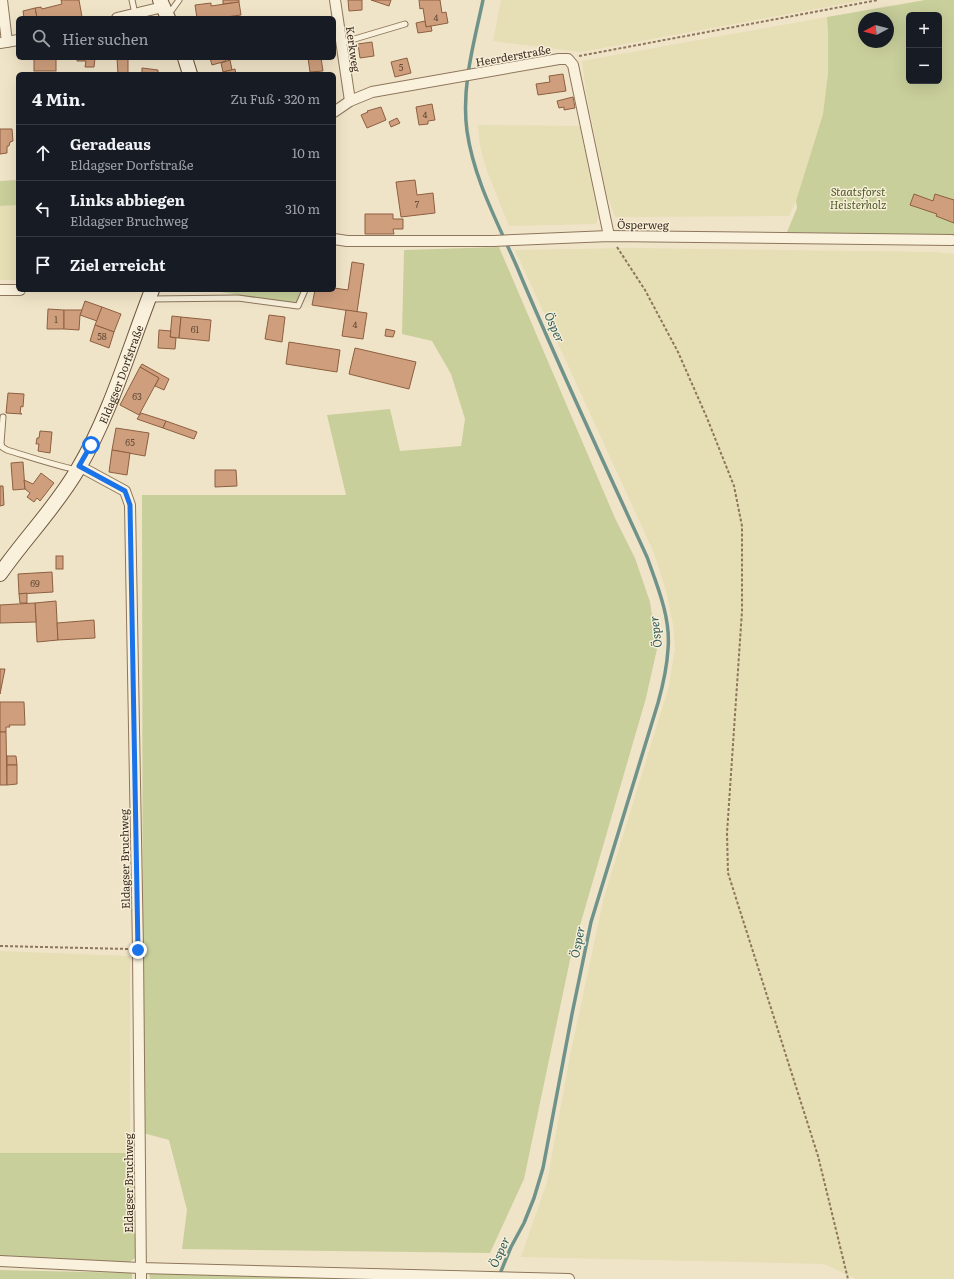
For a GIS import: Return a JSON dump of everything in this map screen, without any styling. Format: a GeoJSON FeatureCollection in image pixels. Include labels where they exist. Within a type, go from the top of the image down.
{"type":"FeatureCollection","features":[{"type":"Feature","properties":{"kind":"street"},"geometry":{"type":"LineString","coordinates":[[2,0],[3,43],[16,40]]}},
{"type":"Feature","properties":{"kind":"street","name":"Kerkweg"},"geometry":{"type":"LineString","coordinates":[[335,0],[350,101]]}},
{"type":"Feature","properties":{"kind":"street"},"geometry":{"type":"LineString","coordinates":[[126,16],[165,11]]}},
{"type":"Feature","properties":{"kind":"street","name":"Heerderstraße"},"geometry":{"type":"LineString","coordinates":[[336,111],[350,101],[372,92],[481,72],[559,59],[568,59]]}},
{"type":"Feature","properties":{"kind":"street"},"geometry":{"type":"LineString","coordinates":[[568,59],[573,65],[609,236]]}},
{"type":"Feature","properties":{"kind":"street"},"geometry":{"type":"LineString","coordinates":[[186,60],[189,72]]}},
{"type":"Feature","properties":{"kind":"street","name":"Ösperweg"},"geometry":{"type":"LineString","coordinates":[[336,239],[354,241],[511,240],[609,236],[952,240]]}},
{"type":"Feature","properties":{"kind":"street"},"geometry":{"type":"LineString","coordinates":[[0,290],[16,290]]}},
{"type":"Feature","properties":{"kind":"street","name":"Eldagser Dorfstraße"},"geometry":{"type":"LineString","coordinates":[[0,574],[50,509],[78,468],[104,416],[151,294]]}},
{"type":"Feature","properties":{"kind":"street","name":"Eldagser Bruchweg"},"geometry":{"type":"LineString","coordinates":[[78,468],[125,491],[130,505],[138,950],[141,1279]]}},
{"type":"Feature","properties":{"kind":"street"},"geometry":{"type":"LineString","coordinates":[[0,1261],[140,1268],[569,1279]]}},
{"type":"Feature","properties":{"kind":"lane"},"geometry":{"type":"LineString","coordinates":[[132,0],[135,14]]}},
{"type":"Feature","properties":{"kind":"lane"},"geometry":{"type":"LineString","coordinates":[[165,11],[179,0]]}},
{"type":"Feature","properties":{"kind":"lane"},"geometry":{"type":"LineString","coordinates":[[341,43],[405,24]]}},
{"type":"Feature","properties":{"kind":"lane"},"geometry":{"type":"LineString","coordinates":[[151,294],[238,298],[298,306],[304,292]]}},
{"type":"Feature","properties":{"kind":"lane"},"geometry":{"type":"LineString","coordinates":[[3,417],[1,443],[2,447],[6,450],[52,464],[78,468]]}},
{"type":"Feature","properties":{"kind":"path"},"geometry":{"type":"LineString","coordinates":[[568,59],[587,54],[878,0]]}},
{"type":"Feature","properties":{"kind":"path"},"geometry":{"type":"LineString","coordinates":[[609,236],[645,290],[678,352],[707,418],[734,486],[742,526],[742,612],[727,833],[728,873],[818,1156],[848,1279]]}},
{"type":"Feature","properties":{"kind":"path"},"geometry":{"type":"LineString","coordinates":[[0,946],[138,950]]}},
{"type":"Feature","properties":{"kind":"shaded area"},"geometry":{"type":"Polygon","coordinates":[[[501,0],[865,0],[581,52],[493,41],[501,0]]]}},
{"type":"Feature","properties":{"kind":"shaded area"},"geometry":{"type":"Polygon","coordinates":[[[827,17],[828,73],[823,114],[796,201],[789,216],[615,217],[607,196],[586,92],[582,61],[827,17]]]}},
{"type":"Feature","properties":{"kind":"shaded area"},"geometry":{"type":"Polygon","coordinates":[[[478,125],[580,126],[598,217],[596,224],[509,226],[487,171],[480,146],[478,125]]]}},
{"type":"Feature","properties":{"kind":"shaded area"},"geometry":{"type":"Polygon","coordinates":[[[16,205],[16,280],[0,280],[0,206],[16,205]]]}},
{"type":"Feature","properties":{"kind":"shaded area"},"geometry":{"type":"Polygon","coordinates":[[[629,248],[935,252],[954,254],[954,1279],[856,1279],[824,1264],[521,1257],[547,1182],[570,1056],[604,897],[669,686],[675,648],[673,624],[666,591],[654,553],[515,250],[629,248]]]}},
{"type":"Feature","properties":{"kind":"shaded area"},"geometry":{"type":"Polygon","coordinates":[[[0,951],[130,956],[130,1153],[0,1153],[0,951]]]}},
{"type":"Feature","properties":{"kind":"green space","name":"Staatsforst Heisterholz"},"geometry":{"type":"Polygon","coordinates":[[[925,0],[954,0],[954,236],[787,232],[797,208],[796,201],[823,114],[828,73],[827,17],[925,0]]]}},
{"type":"Feature","properties":{"kind":"green space"},"geometry":{"type":"Polygon","coordinates":[[[16,180],[16,205],[0,206],[0,181],[16,180]]]}},
{"type":"Feature","properties":{"kind":"green space"},"geometry":{"type":"Polygon","coordinates":[[[499,247],[615,518],[635,558],[650,602],[657,649],[646,698],[570,960],[524,1179],[490,1253],[182,1249],[187,1210],[169,1140],[143,1133],[142,495],[346,495],[327,415],[390,409],[400,451],[461,446],[465,419],[451,374],[432,341],[402,334],[404,250],[499,247]]]}},
{"type":"Feature","properties":{"kind":"green space"},"geometry":{"type":"Polygon","coordinates":[[[221,292],[300,292],[296,304],[221,292]]]}},
{"type":"Feature","properties":{"kind":"green space"},"geometry":{"type":"Polygon","coordinates":[[[0,1153],[136,1153],[135,1258],[128,1263],[0,1258],[0,1153]]]}},
{"type":"Feature","properties":{"kind":"green space"},"geometry":{"type":"Polygon","coordinates":[[[0,1270],[132,1273],[132,1279],[0,1279],[0,1270]]]}},
{"type":"Feature","properties":{"kind":"green space"},"geometry":{"type":"Polygon","coordinates":[[[149,1272],[366,1279],[150,1279],[149,1272]]]}},
{"type":"Feature","properties":{"kind":"building"},"geometry":{"type":"Polygon","coordinates":[[[61,0],[79,0],[82,16],[37,16],[35,8],[41,7],[42,9],[62,4],[61,0]]]}},
{"type":"Feature","properties":{"kind":"building"},"geometry":{"type":"Polygon","coordinates":[[[223,0],[239,0],[239,2],[223,4],[223,0]]]}},
{"type":"Feature","properties":{"kind":"building"},"geometry":{"type":"Polygon","coordinates":[[[348,0],[362,0],[362,10],[349,11],[348,0]]]}},
{"type":"Feature","properties":{"kind":"building"},"geometry":{"type":"Polygon","coordinates":[[[371,0],[391,0],[389,6],[371,0]]]}},
{"type":"Feature","properties":{"kind":"building"},"geometry":{"type":"Polygon","coordinates":[[[419,0],[440,0],[442,13],[446,12],[448,23],[426,27],[423,8],[420,9],[419,0]]]}},
{"type":"Feature","properties":{"kind":"building"},"geometry":{"type":"Polygon","coordinates":[[[239,2],[241,15],[197,16],[195,5],[211,3],[211,6],[239,2]]]}},
{"type":"Feature","properties":{"kind":"building"},"geometry":{"type":"Polygon","coordinates":[[[35,8],[37,16],[24,16],[23,11],[35,8]]]}},
{"type":"Feature","properties":{"kind":"building"},"geometry":{"type":"Polygon","coordinates":[[[425,21],[426,27],[431,26],[432,31],[418,33],[416,23],[425,21]]]}},
{"type":"Feature","properties":{"kind":"building"},"geometry":{"type":"Polygon","coordinates":[[[372,42],[374,56],[360,58],[358,44],[372,42]]]}},
{"type":"Feature","properties":{"kind":"building"},"geometry":{"type":"Polygon","coordinates":[[[407,58],[411,73],[395,77],[391,62],[407,58]]]}},
{"type":"Feature","properties":{"kind":"building"},"geometry":{"type":"Polygon","coordinates":[[[34,60],[56,60],[56,71],[34,71],[34,60]]]}},
{"type":"Feature","properties":{"kind":"building"},"geometry":{"type":"Polygon","coordinates":[[[95,60],[94,67],[85,67],[86,61],[77,61],[95,60]]]}},
{"type":"Feature","properties":{"kind":"building"},"geometry":{"type":"Polygon","coordinates":[[[117,60],[128,60],[128,72],[118,72],[117,60]]]}},
{"type":"Feature","properties":{"kind":"building"},"geometry":{"type":"Polygon","coordinates":[[[211,60],[226,61],[212,65],[211,60]]]}},
{"type":"Feature","properties":{"kind":"building"},"geometry":{"type":"Polygon","coordinates":[[[230,60],[232,70],[223,72],[221,63],[230,60]]]}},
{"type":"Feature","properties":{"kind":"building"},"geometry":{"type":"Polygon","coordinates":[[[308,60],[321,60],[323,71],[310,72],[308,60]]]}},
{"type":"Feature","properties":{"kind":"building"},"geometry":{"type":"Polygon","coordinates":[[[142,68],[158,70],[158,72],[142,72],[142,68]]]}},
{"type":"Feature","properties":{"kind":"building"},"geometry":{"type":"Polygon","coordinates":[[[235,69],[236,72],[223,72],[235,69]]]}},
{"type":"Feature","properties":{"kind":"building"},"geometry":{"type":"Polygon","coordinates":[[[563,74],[566,91],[538,95],[536,84],[550,82],[549,76],[563,74]]]}},
{"type":"Feature","properties":{"kind":"building"},"geometry":{"type":"Polygon","coordinates":[[[573,97],[575,108],[564,110],[564,107],[559,108],[557,101],[573,97]]]}},
{"type":"Feature","properties":{"kind":"building"},"geometry":{"type":"Polygon","coordinates":[[[432,104],[435,120],[428,121],[428,124],[419,125],[416,107],[432,104]]]}},
{"type":"Feature","properties":{"kind":"building"},"geometry":{"type":"Polygon","coordinates":[[[381,107],[386,120],[367,128],[361,115],[368,112],[367,111],[381,107]]]}},
{"type":"Feature","properties":{"kind":"building"},"geometry":{"type":"Polygon","coordinates":[[[397,118],[400,123],[391,127],[389,122],[397,118]]]}},
{"type":"Feature","properties":{"kind":"building"},"geometry":{"type":"Polygon","coordinates":[[[0,129],[12,129],[13,141],[10,142],[9,146],[7,146],[7,153],[0,154],[0,129]]]}},
{"type":"Feature","properties":{"kind":"building"},"geometry":{"type":"Polygon","coordinates":[[[415,180],[417,195],[433,193],[435,213],[401,217],[396,182],[415,180]]]}},
{"type":"Feature","properties":{"kind":"building"},"geometry":{"type":"Polygon","coordinates":[[[914,194],[933,201],[935,194],[954,200],[954,223],[936,216],[937,214],[910,205],[914,194]]]}},
{"type":"Feature","properties":{"kind":"building"},"geometry":{"type":"Polygon","coordinates":[[[365,214],[393,214],[393,219],[403,219],[403,229],[393,229],[394,234],[365,234],[365,214]]]}},
{"type":"Feature","properties":{"kind":"building"},"geometry":{"type":"Polygon","coordinates":[[[352,262],[364,264],[357,312],[312,305],[315,292],[336,292],[336,288],[348,290],[352,262]]]}},
{"type":"Feature","properties":{"kind":"building"},"geometry":{"type":"Polygon","coordinates":[[[85,301],[102,307],[97,321],[80,315],[85,301]]]}},
{"type":"Feature","properties":{"kind":"building"},"geometry":{"type":"Polygon","coordinates":[[[102,307],[121,314],[114,332],[95,325],[102,307]]]}},
{"type":"Feature","properties":{"kind":"building"},"geometry":{"type":"Polygon","coordinates":[[[48,309],[64,310],[64,329],[47,329],[48,309]]]}},
{"type":"Feature","properties":{"kind":"building"},"geometry":{"type":"Polygon","coordinates":[[[64,310],[82,310],[80,315],[79,330],[64,329],[64,310]]]}},
{"type":"Feature","properties":{"kind":"building"},"geometry":{"type":"Polygon","coordinates":[[[346,310],[367,313],[363,339],[342,336],[346,310]]]}},
{"type":"Feature","properties":{"kind":"building"},"geometry":{"type":"Polygon","coordinates":[[[269,315],[285,317],[282,342],[265,339],[269,315]]]}},
{"type":"Feature","properties":{"kind":"building"},"geometry":{"type":"Polygon","coordinates":[[[172,316],[181,317],[179,338],[170,337],[172,316]]]}},
{"type":"Feature","properties":{"kind":"building"},"geometry":{"type":"Polygon","coordinates":[[[181,317],[211,320],[209,341],[179,338],[181,317]]]}},
{"type":"Feature","properties":{"kind":"building"},"geometry":{"type":"Polygon","coordinates":[[[95,325],[114,332],[109,348],[90,341],[95,325]]]}},
{"type":"Feature","properties":{"kind":"building"},"geometry":{"type":"Polygon","coordinates":[[[386,329],[395,331],[393,337],[385,336],[386,329]]]}},
{"type":"Feature","properties":{"kind":"building"},"geometry":{"type":"Polygon","coordinates":[[[159,330],[171,331],[170,337],[176,338],[175,349],[158,348],[159,330]]]}},
{"type":"Feature","properties":{"kind":"building"},"geometry":{"type":"Polygon","coordinates":[[[289,342],[340,350],[337,372],[286,364],[289,342]]]}},
{"type":"Feature","properties":{"kind":"building"},"geometry":{"type":"Polygon","coordinates":[[[355,348],[416,362],[409,389],[349,374],[355,348]]]}},
{"type":"Feature","properties":{"kind":"building"},"geometry":{"type":"Polygon","coordinates":[[[142,364],[169,379],[164,390],[155,386],[159,378],[140,367],[142,364]]]}},
{"type":"Feature","properties":{"kind":"building"},"geometry":{"type":"Polygon","coordinates":[[[140,367],[159,378],[139,415],[120,405],[140,367]]]}},
{"type":"Feature","properties":{"kind":"building"},"geometry":{"type":"Polygon","coordinates":[[[8,393],[24,394],[23,407],[21,406],[20,413],[22,414],[6,413],[8,393]]]}},
{"type":"Feature","properties":{"kind":"building"},"geometry":{"type":"Polygon","coordinates":[[[141,413],[166,421],[163,428],[137,419],[141,413]]]}},
{"type":"Feature","properties":{"kind":"building"},"geometry":{"type":"Polygon","coordinates":[[[166,421],[197,432],[194,439],[163,428],[166,421]]]}},
{"type":"Feature","properties":{"kind":"building"},"geometry":{"type":"Polygon","coordinates":[[[116,428],[149,433],[145,456],[112,450],[116,428]]]}},
{"type":"Feature","properties":{"kind":"building"},"geometry":{"type":"Polygon","coordinates":[[[40,431],[52,432],[50,453],[38,451],[39,444],[36,444],[40,431]]]}},
{"type":"Feature","properties":{"kind":"building"},"geometry":{"type":"Polygon","coordinates":[[[112,450],[130,453],[127,475],[109,472],[112,450]]]}},
{"type":"Feature","properties":{"kind":"building"},"geometry":{"type":"Polygon","coordinates":[[[23,462],[25,489],[13,490],[11,463],[23,462]]]}},
{"type":"Feature","properties":{"kind":"building"},"geometry":{"type":"Polygon","coordinates":[[[215,470],[236,470],[237,486],[215,487],[215,470]]]}},
{"type":"Feature","properties":{"kind":"building"},"geometry":{"type":"Polygon","coordinates":[[[41,473],[54,483],[40,501],[37,498],[34,502],[27,497],[30,493],[25,489],[24,480],[33,484],[41,473]]]}},
{"type":"Feature","properties":{"kind":"building"},"geometry":{"type":"Polygon","coordinates":[[[0,486],[3,486],[4,505],[0,506],[0,486]]]}},
{"type":"Feature","properties":{"kind":"building"},"geometry":{"type":"Polygon","coordinates":[[[56,556],[63,556],[63,569],[56,569],[56,556]]]}},
{"type":"Feature","properties":{"kind":"building"},"geometry":{"type":"Polygon","coordinates":[[[52,572],[53,592],[19,594],[18,574],[52,572]]]}},
{"type":"Feature","properties":{"kind":"building"},"geometry":{"type":"Polygon","coordinates":[[[27,593],[27,603],[20,603],[19,594],[27,593]]]}},
{"type":"Feature","properties":{"kind":"building"},"geometry":{"type":"Polygon","coordinates":[[[56,601],[58,640],[37,642],[35,603],[56,601]]]}},
{"type":"Feature","properties":{"kind":"building"},"geometry":{"type":"Polygon","coordinates":[[[35,603],[36,622],[0,623],[0,605],[35,603]]]}},
{"type":"Feature","properties":{"kind":"building"},"geometry":{"type":"Polygon","coordinates":[[[94,620],[95,638],[58,640],[57,623],[94,620]]]}},
{"type":"Feature","properties":{"kind":"building"},"geometry":{"type":"Polygon","coordinates":[[[0,669],[5,669],[0,694],[0,669]]]}},
{"type":"Feature","properties":{"kind":"building"},"geometry":{"type":"Polygon","coordinates":[[[0,702],[24,702],[25,725],[9,725],[10,727],[6,727],[6,732],[0,732],[0,702]]]}},
{"type":"Feature","properties":{"kind":"building"},"geometry":{"type":"Polygon","coordinates":[[[0,732],[6,732],[7,785],[0,785],[0,732]]]}},
{"type":"Feature","properties":{"kind":"building"},"geometry":{"type":"Polygon","coordinates":[[[7,756],[16,756],[17,765],[7,765],[7,756]]]}},
{"type":"Feature","properties":{"kind":"building"},"geometry":{"type":"Polygon","coordinates":[[[7,765],[17,765],[17,784],[7,785],[7,765]]]}},
{"type":"Feature","properties":{"kind":"waterway","name":"Ösper"},"geometry":{"type":"LineString","coordinates":[[483,0],[469,65],[466,98],[467,131],[475,167],[488,201],[548,340],[647,557],[662,602],[668,637],[666,669],[658,703],[591,922],[543,1168],[534,1198],[524,1223],[511,1247],[499,1276]]}},
{"type":"Feature","properties":{"kind":"route"},"geometry":{"type":"LineString","coordinates":[[91,445],[79,466],[125,491],[130,505],[138,950]]}}]}
